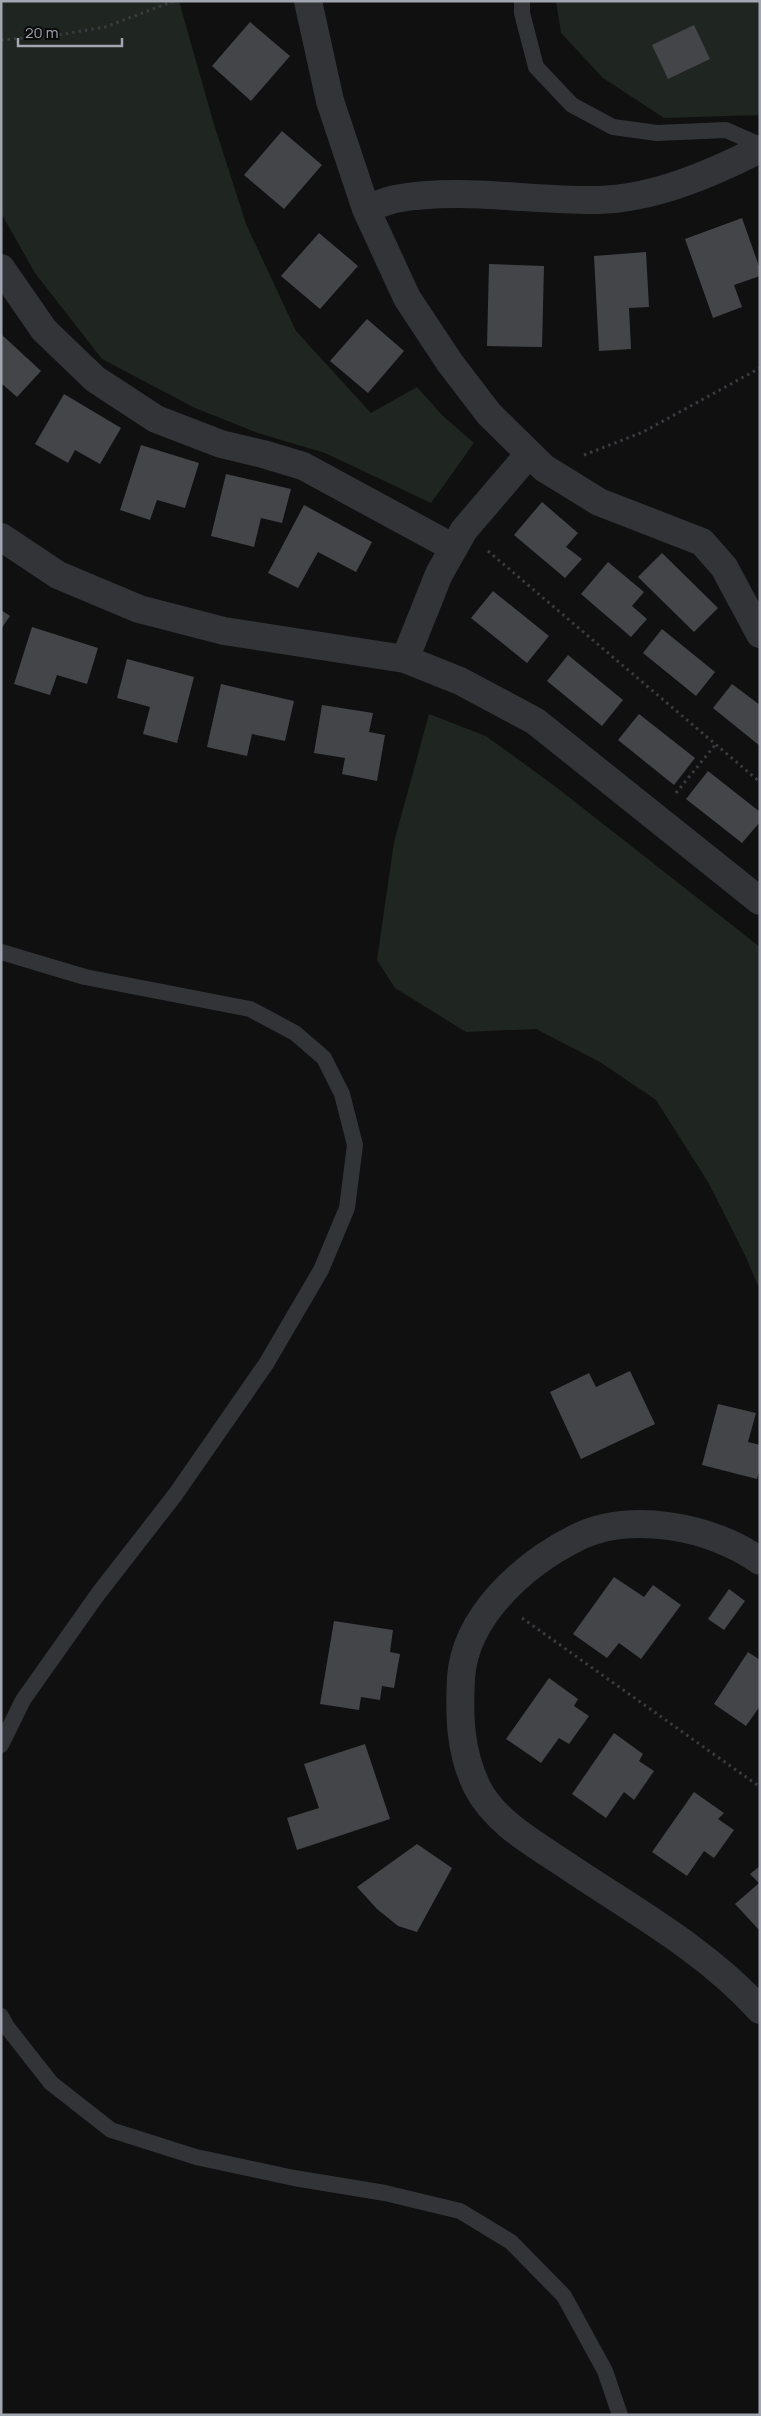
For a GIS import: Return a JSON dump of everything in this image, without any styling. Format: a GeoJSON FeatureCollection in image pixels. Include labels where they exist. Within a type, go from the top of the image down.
{"type":"FeatureCollection","features":[{"type":"Feature","properties":{"kind":"street"},"geometry":{"type":"LineString","coordinates":[[308,1],[330,101],[366,209],[407,298],[450,363],[489,414],[536,461],[599,502],[702,542],[724,567],[760,634]]}},
{"type":"Feature","properties":{"kind":"street"},"geometry":{"type":"LineString","coordinates":[[366,209],[393,200],[430,194],[599,200],[651,192],[713,173],[760,147]]}},
{"type":"Feature","properties":{"kind":"street"},"geometry":{"type":"LineString","coordinates":[[1,268],[51,336],[95,379],[156,419],[221,444],[303,466],[459,539]]}},
{"type":"Feature","properties":{"kind":"street"},"geometry":{"type":"LineString","coordinates":[[405,659],[438,574],[459,539],[536,461]]}},
{"type":"Feature","properties":{"kind":"street"},"geometry":{"type":"LineString","coordinates":[[1,537],[58,575],[139,609],[224,631],[405,659],[460,681],[535,721],[760,901]]}},
{"type":"Feature","properties":{"kind":"street"},"geometry":{"type":"LineString","coordinates":[[760,1561],[716,1538],[674,1525],[616,1526],[586,1533],[549,1552],[513,1580],[476,1626],[462,1667],[459,1709],[463,1748],[478,1789],[499,1816],[530,1840],[696,1952],[729,1978],[760,2010]]}},
{"type":"Feature","properties":{"kind":"lane"},"geometry":{"type":"LineString","coordinates":[[521,5],[536,67],[572,105],[613,127],[657,133],[726,130],[760,147]]}},
{"type":"Feature","properties":{"kind":"lane"},"geometry":{"type":"LineString","coordinates":[[1,952],[85,977],[250,1009],[294,1033],[324,1058],[342,1094],[355,1145],[347,1208],[321,1270],[266,1364],[175,1495],[98,1594],[23,1700],[1,1745]]}},
{"type":"Feature","properties":{"kind":"lane"},"geometry":{"type":"LineString","coordinates":[[1,2016],[7,2027],[51,2082],[111,2130],[196,2157],[294,2178],[385,2193],[460,2211],[511,2242],[564,2296],[606,2370],[620,2415]]}},
{"type":"Feature","properties":{"kind":"path"},"geometry":{"type":"LineString","coordinates":[[1,40],[58,36],[105,27],[174,1]]}},
{"type":"Feature","properties":{"kind":"path"},"geometry":{"type":"LineString","coordinates":[[536,461],[643,432],[760,368]]}},
{"type":"Feature","properties":{"kind":"path"},"geometry":{"type":"LineString","coordinates":[[459,539],[760,782]]}},
{"type":"Feature","properties":{"kind":"path"},"geometry":{"type":"LineString","coordinates":[[656,818],[716,745]]}},
{"type":"Feature","properties":{"kind":"path"},"geometry":{"type":"LineString","coordinates":[[497,1601],[760,1787]]}},
{"type":"Feature","properties":{"kind":"shaded area"},"geometry":{"type":"Polygon","coordinates":[[[1,1],[179,1],[213,121],[246,224],[296,331],[371,413],[417,387],[443,416],[474,443],[431,503],[325,453],[258,433],[195,408],[102,359],[35,273],[1,213],[1,1]]]}},
{"type":"Feature","properties":{"kind":"shaded area"},"geometry":{"type":"Polygon","coordinates":[[[556,1],[760,1],[760,115],[664,118],[603,78],[561,33],[556,1]]]}},
{"type":"Feature","properties":{"kind":"shaded area"},"geometry":{"type":"Polygon","coordinates":[[[429,714],[486,736],[556,787],[760,947],[760,1290],[744,1253],[708,1182],[656,1100],[600,1062],[536,1029],[466,1032],[395,988],[377,960],[394,842],[429,714]]]}},
{"type":"Feature","properties":{"kind":"building"},"geometry":{"type":"Polygon","coordinates":[[[250,22],[290,56],[251,101],[212,66],[250,22]]]}},
{"type":"Feature","properties":{"kind":"building"},"geometry":{"type":"Polygon","coordinates":[[[694,25],[710,59],[668,79],[652,45],[694,25]]]}},
{"type":"Feature","properties":{"kind":"building"},"geometry":{"type":"Polygon","coordinates":[[[282,131],[322,165],[284,209],[244,175],[282,131]]]}},
{"type":"Feature","properties":{"kind":"building"},"geometry":{"type":"Polygon","coordinates":[[[742,218],[760,269],[760,276],[734,285],[742,307],[713,318],[685,239],[742,218]]]}},
{"type":"Feature","properties":{"kind":"building"},"geometry":{"type":"Polygon","coordinates":[[[319,233],[358,266],[320,309],[281,276],[319,233]]]}},
{"type":"Feature","properties":{"kind":"building"},"geometry":{"type":"Polygon","coordinates":[[[646,252],[649,307],[629,308],[631,349],[599,351],[594,256],[646,252]]]}},
{"type":"Feature","properties":{"kind":"building"},"geometry":{"type":"Polygon","coordinates":[[[489,264],[544,266],[542,347],[487,346],[489,264]]]}},
{"type":"Feature","properties":{"kind":"building"},"geometry":{"type":"Polygon","coordinates":[[[367,319],[404,351],[368,393],[330,361],[367,319]]]}},
{"type":"Feature","properties":{"kind":"building"},"geometry":{"type":"Polygon","coordinates":[[[1,334],[41,371],[17,397],[1,383],[1,334]]]}},
{"type":"Feature","properties":{"kind":"building"},"geometry":{"type":"Polygon","coordinates":[[[64,394],[121,428],[100,464],[75,450],[68,463],[35,444],[64,394]]]}},
{"type":"Feature","properties":{"kind":"building"},"geometry":{"type":"Polygon","coordinates":[[[141,445],[199,463],[185,508],[157,500],[150,520],[120,510],[141,445]]]}},
{"type":"Feature","properties":{"kind":"building"},"geometry":{"type":"Polygon","coordinates":[[[226,474],[291,489],[282,523],[261,518],[254,547],[211,536],[226,474]]]}},
{"type":"Feature","properties":{"kind":"building"},"geometry":{"type":"Polygon","coordinates":[[[542,502],[578,533],[566,547],[582,559],[565,578],[514,535],[542,502]]]}},
{"type":"Feature","properties":{"kind":"building"},"geometry":{"type":"Polygon","coordinates":[[[304,505],[372,542],[356,572],[318,552],[298,588],[268,573],[304,505]]]}},
{"type":"Feature","properties":{"kind":"building"},"geometry":{"type":"Polygon","coordinates":[[[662,553],[718,608],[694,632],[638,577],[662,553]]]}},
{"type":"Feature","properties":{"kind":"building"},"geometry":{"type":"Polygon","coordinates":[[[608,562],[644,592],[632,606],[647,619],[631,637],[581,594],[608,562]]]}},
{"type":"Feature","properties":{"kind":"building"},"geometry":{"type":"Polygon","coordinates":[[[493,591],[549,636],[527,663],[471,618],[493,591]]]}},
{"type":"Feature","properties":{"kind":"building"},"geometry":{"type":"Polygon","coordinates":[[[1,610],[10,616],[1,629],[1,610]]]}},
{"type":"Feature","properties":{"kind":"building"},"geometry":{"type":"Polygon","coordinates":[[[32,627],[98,648],[87,684],[57,675],[50,695],[14,684],[32,627]]]}},
{"type":"Feature","properties":{"kind":"building"},"geometry":{"type":"Polygon","coordinates":[[[662,629],[715,672],[696,696],[643,653],[662,629]]]}},
{"type":"Feature","properties":{"kind":"building"},"geometry":{"type":"Polygon","coordinates":[[[568,655],[623,700],[602,726],[547,681],[568,655]]]}},
{"type":"Feature","properties":{"kind":"building"},"geometry":{"type":"Polygon","coordinates":[[[127,659],[194,677],[177,743],[143,734],[150,707],[117,698],[127,659]]]}},
{"type":"Feature","properties":{"kind":"building"},"geometry":{"type":"Polygon","coordinates":[[[221,684],[294,701],[285,741],[252,734],[247,756],[207,747],[221,684]]]}},
{"type":"Feature","properties":{"kind":"building"},"geometry":{"type":"Polygon","coordinates":[[[732,684],[760,705],[760,746],[713,708],[732,684]]]}},
{"type":"Feature","properties":{"kind":"building"},"geometry":{"type":"Polygon","coordinates":[[[322,705],[373,713],[369,732],[385,735],[377,781],[342,774],[345,758],[314,753],[322,705]]]}},
{"type":"Feature","properties":{"kind":"building"},"geometry":{"type":"Polygon","coordinates":[[[639,714],[695,758],[674,785],[618,740],[639,714]]]}},
{"type":"Feature","properties":{"kind":"building"},"geometry":{"type":"Polygon","coordinates":[[[708,771],[760,812],[760,822],[742,843],[686,799],[708,771]]]}},
{"type":"Feature","properties":{"kind":"building"},"geometry":{"type":"Polygon","coordinates":[[[630,1371],[655,1424],[581,1459],[550,1392],[589,1373],[596,1387],[630,1371]]]}},
{"type":"Feature","properties":{"kind":"building"},"geometry":{"type":"Polygon","coordinates":[[[718,1404],[756,1413],[748,1442],[760,1445],[760,1469],[757,1479],[702,1465],[718,1404]]]}},
{"type":"Feature","properties":{"kind":"building"},"geometry":{"type":"Polygon","coordinates":[[[614,1577],[644,1597],[653,1585],[681,1605],[641,1659],[619,1643],[607,1658],[573,1634],[614,1577]]]}},
{"type":"Feature","properties":{"kind":"building"},"geometry":{"type":"Polygon","coordinates":[[[729,1589],[745,1601],[724,1630],[708,1619],[729,1589]]]}},
{"type":"Feature","properties":{"kind":"building"},"geometry":{"type":"Polygon","coordinates":[[[334,1621],[393,1630],[390,1652],[400,1654],[394,1688],[382,1686],[380,1700],[361,1697],[359,1710],[320,1704],[334,1621]]]}},
{"type":"Feature","properties":{"kind":"building"},"geometry":{"type":"Polygon","coordinates":[[[748,1652],[760,1660],[760,1706],[746,1726],[714,1704],[748,1652]]]}},
{"type":"Feature","properties":{"kind":"building"},"geometry":{"type":"Polygon","coordinates":[[[549,1678],[578,1699],[574,1706],[589,1716],[569,1744],[559,1738],[541,1763],[506,1739],[549,1678]]]}},
{"type":"Feature","properties":{"kind":"building"},"geometry":{"type":"Polygon","coordinates":[[[614,1733],[643,1754],[639,1761],[654,1771],[634,1800],[624,1792],[606,1818],[572,1794],[614,1733]]]}},
{"type":"Feature","properties":{"kind":"building"},"geometry":{"type":"Polygon","coordinates":[[[365,1744],[390,1819],[297,1850],[287,1818],[319,1808],[304,1764],[365,1744]]]}},
{"type":"Feature","properties":{"kind":"building"},"geometry":{"type":"Polygon","coordinates":[[[694,1792],[724,1813],[718,1819],[734,1830],[714,1858],[704,1851],[687,1876],[652,1852],[694,1792]]]}},
{"type":"Feature","properties":{"kind":"building"},"geometry":{"type":"Polygon","coordinates":[[[417,1844],[452,1868],[417,1932],[398,1926],[377,1909],[357,1887],[417,1844]]]}},
{"type":"Feature","properties":{"kind":"building"},"geometry":{"type":"Polygon","coordinates":[[[760,1866],[760,1931],[735,1904],[759,1883],[750,1874],[760,1866]]]}}]}
